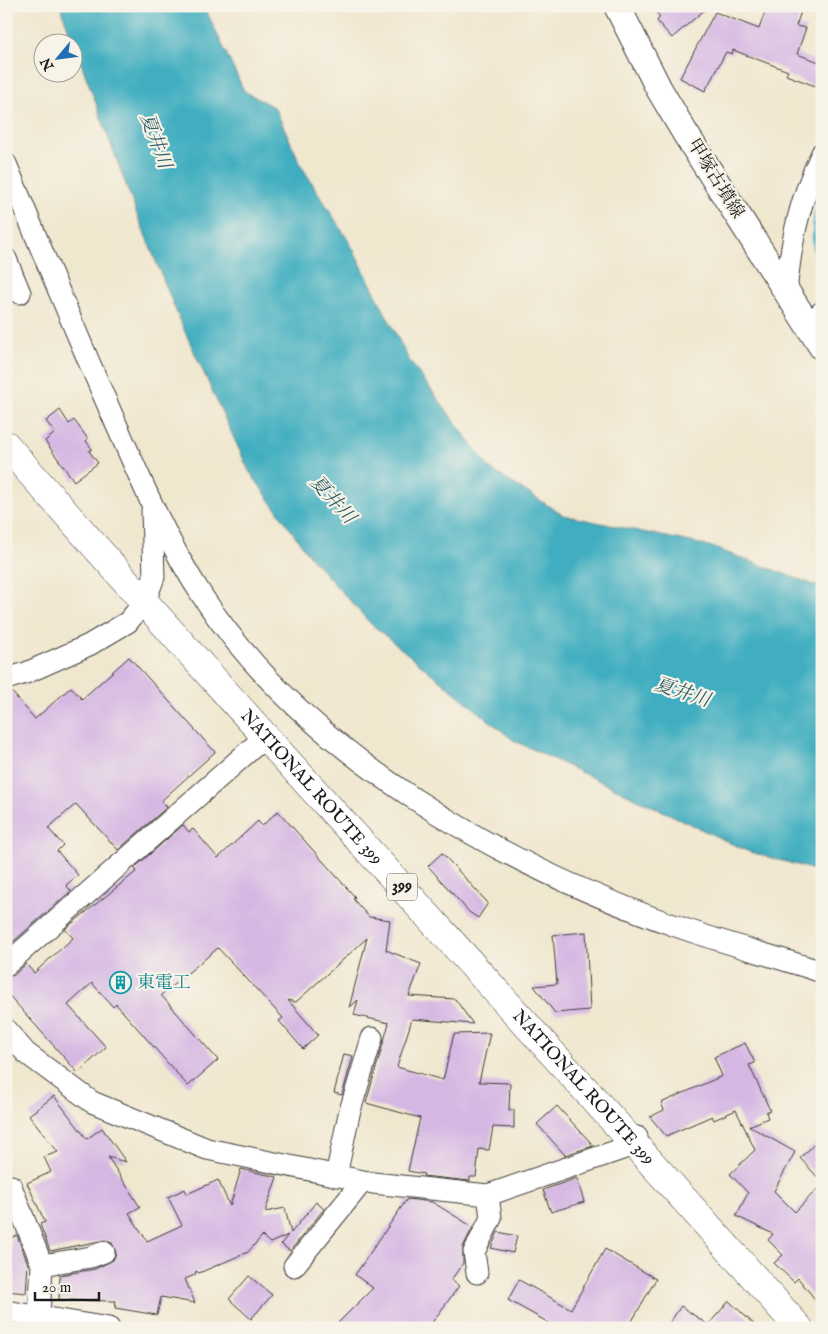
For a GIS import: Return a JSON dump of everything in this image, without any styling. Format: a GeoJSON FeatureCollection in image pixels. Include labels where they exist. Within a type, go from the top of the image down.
{"type":"FeatureCollection","features":[{"type":"Feature","properties":{"kind":"highway","name":"NATIONAL ROUTE 399"},"geometry":{"type":"LineString","coordinates":[[6,445],[266,736],[635,1139],[799,1328]]}},
{"type":"Feature","properties":{"kind":"main road","name":"甲塚古墳線"},"geometry":{"type":"LineString","coordinates":[[617,6],[659,89],[786,293],[816,317],[822,347]]}},
{"type":"Feature","properties":{"kind":"street"},"geometry":{"type":"LineString","coordinates":[[786,293],[790,252],[799,207],[807,184],[822,153]]}},
{"type":"Feature","properties":{"kind":"street"},"geometry":{"type":"LineString","coordinates":[[6,164],[62,302],[152,506],[202,595],[236,643],[313,723],[394,788],[507,852],[576,886],[676,926],[822,972]]}},
{"type":"Feature","properties":{"kind":"street"},"geometry":{"type":"LineString","coordinates":[[6,259],[20,293]]}},
{"type":"Feature","properties":{"kind":"street"},"geometry":{"type":"LineString","coordinates":[[6,678],[26,672],[89,645],[128,622],[145,601],[154,577],[152,506]]}},
{"type":"Feature","properties":{"kind":"street"},"geometry":{"type":"LineString","coordinates":[[6,966],[266,736]]}},
{"type":"Feature","properties":{"kind":"street"},"geometry":{"type":"LineString","coordinates":[[6,1030],[26,1053],[92,1102],[207,1149],[363,1181],[488,1195],[622,1149],[635,1139]]}},
{"type":"Feature","properties":{"kind":"street"},"geometry":{"type":"LineString","coordinates":[[336,1176],[349,1114],[372,1038]]}},
{"type":"Feature","properties":{"kind":"street"},"geometry":{"type":"LineString","coordinates":[[294,1266],[363,1181]]}},
{"type":"Feature","properties":{"kind":"street"},"geometry":{"type":"LineString","coordinates":[[6,1188],[12,1186],[42,1265],[39,1316]]}},
{"type":"Feature","properties":{"kind":"street"},"geometry":{"type":"LineString","coordinates":[[477,1273],[474,1252],[490,1218],[488,1195]]}},
{"type":"Feature","properties":{"kind":"street"},"geometry":{"type":"LineString","coordinates":[[42,1265],[91,1257],[104,1252]]}},
{"type":"Feature","properties":{"kind":"street"},"geometry":{"type":"LineString","coordinates":[[6,1311],[109,1328]]}},
{"type":"Feature","properties":{"kind":"water","name":"夏井川"},"geometry":{"type":"Polygon","coordinates":[[[60,6],[204,6],[244,91],[275,108],[302,167],[351,245],[409,360],[490,469],[563,515],[709,546],[822,588],[822,872],[747,851],[513,740],[371,624],[311,558],[249,471],[180,321],[136,212],[82,66],[82,32],[70,32],[60,6]]]}},
{"type":"Feature","properties":{"kind":"building"},"geometry":{"type":"Polygon","coordinates":[[[651,6],[709,6],[672,38],[657,21],[660,17],[651,6]]]}},
{"type":"Feature","properties":{"kind":"building"},"geometry":{"type":"Polygon","coordinates":[[[767,6],[803,6],[796,26],[806,28],[797,54],[822,63],[822,77],[818,87],[786,75],[788,71],[733,50],[732,54],[726,52],[705,91],[680,78],[715,12],[759,29],[767,6]]]}},
{"type":"Feature","properties":{"kind":"building"},"geometry":{"type":"Polygon","coordinates":[[[60,410],[69,424],[74,420],[88,439],[86,441],[92,449],[89,451],[98,463],[74,481],[45,441],[55,433],[46,421],[60,410]]]}},
{"type":"Feature","properties":{"kind":"building"},"geometry":{"type":"Polygon","coordinates":[[[129,657],[215,752],[161,801],[167,807],[118,850],[76,804],[48,828],[63,845],[57,851],[78,875],[66,885],[71,891],[6,948],[6,691],[11,691],[35,719],[71,687],[82,699],[129,657]]]}},
{"type":"Feature","properties":{"kind":"building"},"geometry":{"type":"Polygon","coordinates":[[[278,811],[355,897],[353,899],[369,917],[390,920],[386,950],[421,964],[409,996],[455,999],[473,1024],[412,1019],[397,1067],[443,1080],[454,1034],[490,1033],[479,1082],[510,1083],[509,1110],[514,1110],[514,1128],[493,1127],[489,1150],[479,1149],[476,1177],[470,1177],[470,1181],[423,1176],[424,1174],[408,1171],[420,1118],[366,1103],[389,1023],[354,1015],[358,1000],[349,1008],[367,938],[296,1002],[288,1000],[318,1035],[303,1049],[279,1021],[283,1018],[218,948],[161,995],[218,1060],[188,1086],[116,1004],[113,1007],[92,983],[68,1005],[106,1047],[78,1073],[6,992],[6,977],[14,975],[26,964],[34,973],[73,938],[65,929],[137,871],[134,868],[183,825],[189,832],[193,829],[218,858],[258,821],[262,826],[278,811]]]}},
{"type":"Feature","properties":{"kind":"building"},"geometry":{"type":"Polygon","coordinates":[[[442,853],[488,903],[478,918],[469,912],[428,866],[442,853]]]}},
{"type":"Feature","properties":{"kind":"building"},"geometry":{"type":"Polygon","coordinates":[[[586,932],[590,1010],[555,1013],[534,986],[557,984],[553,935],[586,932]]]}},
{"type":"Feature","properties":{"kind":"building"},"geometry":{"type":"Polygon","coordinates":[[[745,1043],[755,1063],[749,1065],[770,1110],[766,1112],[768,1118],[749,1126],[795,1152],[774,1191],[795,1212],[822,1184],[822,1308],[798,1278],[794,1282],[774,1263],[783,1255],[768,1240],[773,1234],[736,1216],[748,1193],[730,1174],[755,1150],[736,1110],[714,1120],[712,1116],[666,1136],[650,1117],[664,1110],[661,1103],[722,1076],[714,1057],[745,1043]]]}},
{"type":"Feature","properties":{"kind":"building"},"geometry":{"type":"Polygon","coordinates":[[[344,1054],[353,1056],[342,1095],[334,1093],[344,1054]]]}},
{"type":"Feature","properties":{"kind":"building"},"geometry":{"type":"Polygon","coordinates":[[[54,1096],[87,1139],[102,1128],[126,1162],[108,1157],[140,1207],[129,1213],[147,1241],[182,1225],[168,1197],[185,1189],[187,1194],[218,1180],[230,1206],[241,1169],[277,1177],[265,1212],[285,1208],[291,1233],[316,1202],[324,1209],[290,1251],[281,1244],[288,1235],[270,1243],[262,1236],[248,1252],[199,1273],[196,1271],[195,1275],[185,1279],[195,1303],[161,1297],[157,1315],[115,1308],[116,1301],[59,1300],[60,1275],[95,1269],[113,1260],[116,1253],[112,1243],[105,1240],[50,1251],[40,1224],[45,1222],[27,1183],[51,1172],[44,1157],[58,1152],[29,1115],[54,1096]]]}},
{"type":"Feature","properties":{"kind":"building"},"geometry":{"type":"Polygon","coordinates":[[[557,1106],[593,1146],[565,1155],[537,1124],[557,1106]]]}},
{"type":"Feature","properties":{"kind":"building"},"geometry":{"type":"Polygon","coordinates":[[[822,1137],[822,1182],[800,1158],[822,1137]]]}},
{"type":"Feature","properties":{"kind":"building"},"geometry":{"type":"Polygon","coordinates":[[[577,1178],[584,1202],[551,1212],[543,1190],[577,1178]]]}},
{"type":"Feature","properties":{"kind":"building"},"geometry":{"type":"Polygon","coordinates":[[[407,1199],[432,1202],[473,1227],[463,1247],[463,1263],[451,1280],[459,1286],[428,1328],[333,1328],[373,1288],[355,1275],[407,1199]]]}},
{"type":"Feature","properties":{"kind":"building"},"geometry":{"type":"Polygon","coordinates":[[[498,1232],[517,1236],[513,1253],[491,1248],[498,1232]]]}},
{"type":"Feature","properties":{"kind":"building"},"geometry":{"type":"Polygon","coordinates":[[[17,1235],[28,1264],[26,1293],[7,1291],[11,1238],[17,1235]]]}},
{"type":"Feature","properties":{"kind":"building"},"geometry":{"type":"Polygon","coordinates":[[[605,1249],[656,1279],[628,1328],[558,1328],[508,1300],[519,1280],[571,1309],[605,1249]]]}},
{"type":"Feature","properties":{"kind":"building"},"geometry":{"type":"Polygon","coordinates":[[[249,1276],[272,1295],[251,1319],[229,1299],[249,1276]]]}},
{"type":"Feature","properties":{"kind":"building"},"geometry":{"type":"Polygon","coordinates":[[[729,1301],[758,1328],[666,1328],[681,1306],[708,1325],[729,1301]]]}},
{"type":"Feature","properties":{"kind":"waterway"},"geometry":{"type":"LineString","coordinates":[[822,198],[815,227],[817,257],[822,276]]}},
{"type":"Feature","properties":{"kind":"place","name":"東電工"},"geometry":{"type":"Point","coordinates":[121,983]}}]}
